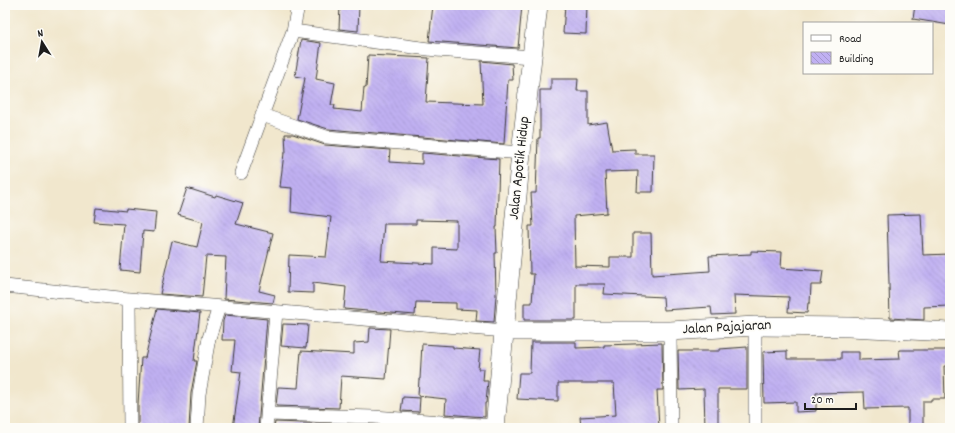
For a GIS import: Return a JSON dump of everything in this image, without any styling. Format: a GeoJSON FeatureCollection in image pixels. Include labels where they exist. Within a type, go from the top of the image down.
{"type":"FeatureCollection","features":[{"type":"Feature","properties":{"kind":"street"},"geometry":{"type":"LineString","coordinates":[[241,173],[294,31],[298,5]]}},
{"type":"Feature","properties":{"kind":"street","name":"Jalan Apotik Hidup"},"geometry":{"type":"LineString","coordinates":[[495,427],[521,153],[538,5]]}},
{"type":"Feature","properties":{"kind":"street"},"geometry":{"type":"LineString","coordinates":[[294,31],[436,50],[532,57]]}},
{"type":"Feature","properties":{"kind":"street"},"geometry":{"type":"LineString","coordinates":[[262,115],[326,137],[521,153]]}},
{"type":"Feature","properties":{"kind":"street"},"geometry":{"type":"LineString","coordinates":[[5,286],[129,299],[505,331]]}},
{"type":"Feature","properties":{"kind":"street"},"geometry":{"type":"LineString","coordinates":[[129,299],[130,428]]}},
{"type":"Feature","properties":{"kind":"street"},"geometry":{"type":"LineString","coordinates":[[197,428],[199,394],[209,338],[219,307]]}},
{"type":"Feature","properties":{"kind":"street"},"geometry":{"type":"LineString","coordinates":[[266,428],[276,312]]}},
{"type":"Feature","properties":{"kind":"street"},"geometry":{"type":"LineString","coordinates":[[755,326],[756,428]]}},
{"type":"Feature","properties":{"kind":"street","name":"Jalan Pajajaran"},"geometry":{"type":"LineString","coordinates":[[505,331],[670,331],[755,326],[849,327],[950,332]]}},
{"type":"Feature","properties":{"kind":"street"},"geometry":{"type":"LineString","coordinates":[[670,331],[671,428]]}},
{"type":"Feature","properties":{"kind":"street"},"geometry":{"type":"LineString","coordinates":[[267,414],[374,417],[495,427]]}},
{"type":"Feature","properties":{"kind":"building"},"geometry":{"type":"Polygon","coordinates":[[[340,5],[359,5],[358,31],[339,29],[340,5]]]}},
{"type":"Feature","properties":{"kind":"building"},"geometry":{"type":"Polygon","coordinates":[[[433,5],[451,5],[477,8],[478,5],[522,5],[518,48],[429,41],[433,5]]]}},
{"type":"Feature","properties":{"kind":"building"},"geometry":{"type":"Polygon","coordinates":[[[565,5],[587,5],[586,34],[563,33],[565,5]]]}},
{"type":"Feature","properties":{"kind":"building"},"geometry":{"type":"Polygon","coordinates":[[[915,5],[950,5],[950,25],[913,19],[915,5]]]}},
{"type":"Feature","properties":{"kind":"building"},"geometry":{"type":"Polygon","coordinates":[[[301,40],[321,43],[316,79],[335,83],[331,105],[335,105],[334,109],[362,112],[364,87],[366,88],[368,55],[429,58],[426,102],[483,104],[481,61],[512,64],[513,80],[508,80],[504,144],[328,129],[297,119],[305,78],[295,76],[301,40]]]}},
{"type":"Feature","properties":{"kind":"building"},"geometry":{"type":"Polygon","coordinates":[[[551,79],[578,79],[577,91],[588,91],[588,125],[607,122],[612,150],[635,149],[635,154],[654,154],[653,192],[637,192],[638,171],[605,172],[607,213],[574,216],[575,266],[610,267],[610,257],[633,257],[633,233],[651,233],[652,275],[710,271],[709,256],[751,254],[751,251],[782,252],[781,268],[823,271],[821,285],[811,285],[810,303],[808,303],[807,313],[788,312],[789,297],[734,295],[735,314],[712,315],[711,307],[664,310],[663,297],[604,294],[605,284],[576,284],[576,320],[524,320],[524,303],[532,303],[534,274],[530,274],[529,226],[533,226],[531,193],[536,193],[538,138],[540,138],[540,90],[551,90],[551,79]]]}},
{"type":"Feature","properties":{"kind":"building"},"geometry":{"type":"Polygon","coordinates":[[[285,134],[293,134],[325,145],[390,150],[389,162],[422,164],[422,153],[499,159],[494,322],[476,321],[477,310],[456,309],[456,303],[416,302],[415,315],[344,309],[346,287],[313,283],[313,293],[288,292],[289,255],[326,257],[331,217],[291,212],[292,188],[280,187],[284,153],[286,153],[285,134]],[[416,220],[416,224],[384,224],[381,261],[434,264],[434,248],[457,249],[457,221],[416,220]]]}},
{"type":"Feature","properties":{"kind":"building"},"geometry":{"type":"Polygon","coordinates":[[[187,188],[215,197],[216,195],[243,203],[236,224],[273,233],[259,291],[275,295],[273,303],[224,299],[226,257],[206,256],[202,297],[160,294],[172,241],[197,247],[203,222],[178,215],[187,188]]]}},
{"type":"Feature","properties":{"kind":"building"},"geometry":{"type":"Polygon","coordinates":[[[96,208],[156,212],[154,232],[143,231],[140,272],[120,270],[124,224],[94,222],[96,208]]]}},
{"type":"Feature","properties":{"kind":"building"},"geometry":{"type":"Polygon","coordinates":[[[921,214],[923,255],[950,254],[950,306],[924,307],[924,320],[890,318],[887,215],[921,214]]]}},
{"type":"Feature","properties":{"kind":"building"},"geometry":{"type":"Polygon","coordinates":[[[157,309],[200,313],[194,361],[197,361],[191,393],[189,428],[138,428],[141,358],[145,358],[157,309]]]}},
{"type":"Feature","properties":{"kind":"building"},"geometry":{"type":"Polygon","coordinates":[[[225,315],[267,319],[258,428],[233,428],[241,372],[232,371],[235,340],[222,340],[223,321],[225,315]]]}},
{"type":"Feature","properties":{"kind":"building"},"geometry":{"type":"Polygon","coordinates":[[[283,324],[308,325],[306,348],[281,346],[283,324]]]}},
{"type":"Feature","properties":{"kind":"building"},"geometry":{"type":"Polygon","coordinates":[[[370,328],[390,329],[386,379],[341,376],[339,408],[276,406],[278,387],[298,388],[301,351],[354,354],[354,343],[369,342],[370,328]]]}},
{"type":"Feature","properties":{"kind":"building"},"geometry":{"type":"Polygon","coordinates":[[[531,342],[576,342],[576,348],[604,347],[604,345],[662,343],[663,390],[657,390],[659,428],[581,428],[580,417],[616,415],[614,383],[558,383],[558,401],[517,399],[519,373],[530,373],[531,342]]]}},
{"type":"Feature","properties":{"kind":"building"},"geometry":{"type":"Polygon","coordinates":[[[422,344],[453,346],[453,348],[480,350],[478,369],[484,369],[483,381],[488,381],[485,417],[445,414],[446,399],[418,396],[422,344]]]}},
{"type":"Feature","properties":{"kind":"building"},"geometry":{"type":"Polygon","coordinates":[[[747,347],[747,389],[718,389],[718,428],[705,428],[704,389],[679,390],[678,351],[720,351],[720,349],[747,347]]]}},
{"type":"Feature","properties":{"kind":"building"},"geometry":{"type":"Polygon","coordinates":[[[899,350],[948,350],[948,366],[944,366],[945,399],[931,399],[931,401],[923,401],[923,428],[908,428],[908,408],[865,409],[864,392],[816,393],[816,411],[796,412],[796,402],[764,403],[763,352],[787,351],[787,359],[841,359],[841,352],[859,352],[859,360],[900,359],[899,350]]]}},
{"type":"Feature","properties":{"kind":"building"},"geometry":{"type":"Polygon","coordinates":[[[403,397],[420,398],[419,412],[401,411],[403,397]]]}},
{"type":"Feature","properties":{"kind":"building"},"geometry":{"type":"Polygon","coordinates":[[[275,422],[331,424],[330,428],[274,428],[275,422]]]}}]}
